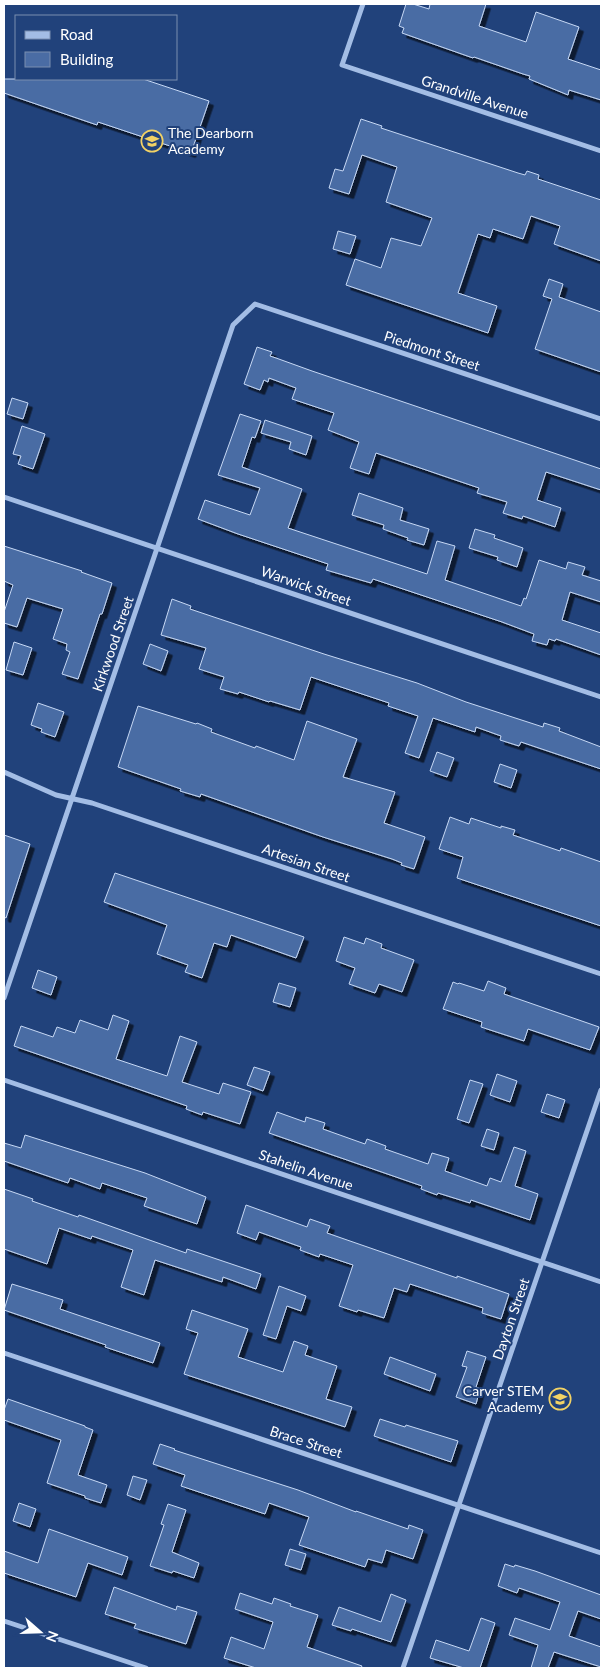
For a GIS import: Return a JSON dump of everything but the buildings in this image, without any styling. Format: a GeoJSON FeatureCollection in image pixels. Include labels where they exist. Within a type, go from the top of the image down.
{"type":"FeatureCollection","features":[{"type":"Feature","properties":{"kind":"street","name":"Grandville Avenue"},"geometry":{"type":"LineString","coordinates":[[363,4],[342,65],[601,151]]}},
{"type":"Feature","properties":{"kind":"street","name":"Piedmont Street"},"geometry":{"type":"LineString","coordinates":[[255,304],[601,419]]}},
{"type":"Feature","properties":{"kind":"street","name":"Kirkwood Street"},"geometry":{"type":"LineString","coordinates":[[4,998],[233,325],[255,304]]}},
{"type":"Feature","properties":{"kind":"street","name":"Warwick Street"},"geometry":{"type":"LineString","coordinates":[[4,497],[601,697]]}},
{"type":"Feature","properties":{"kind":"street","name":"Artesian Street"},"geometry":{"type":"LineString","coordinates":[[4,772],[56,795],[102,806],[601,974]]}},
{"type":"Feature","properties":{"kind":"street","name":"Stahelin Avenue"},"geometry":{"type":"LineString","coordinates":[[4,1080],[601,1282]]}},
{"type":"Feature","properties":{"kind":"street","name":"Dayton Street"},"geometry":{"type":"LineString","coordinates":[[403,1668],[601,1090]]}},
{"type":"Feature","properties":{"kind":"street","name":"Brace Street"},"geometry":{"type":"LineString","coordinates":[[4,1353],[601,1553]]}},
{"type":"Feature","properties":{"kind":"street"},"geometry":{"type":"LineString","coordinates":[[4,1621],[146,1668]]}},
{"type":"Feature","properties":{"kind":"place","name":"The Dearborn Academy"},"geometry":{"type":"Point","coordinates":[152,141]}},
{"type":"Feature","properties":{"kind":"place","name":"Carver STEM Academy"},"geometry":{"type":"Point","coordinates":[560,1399]}}]}
